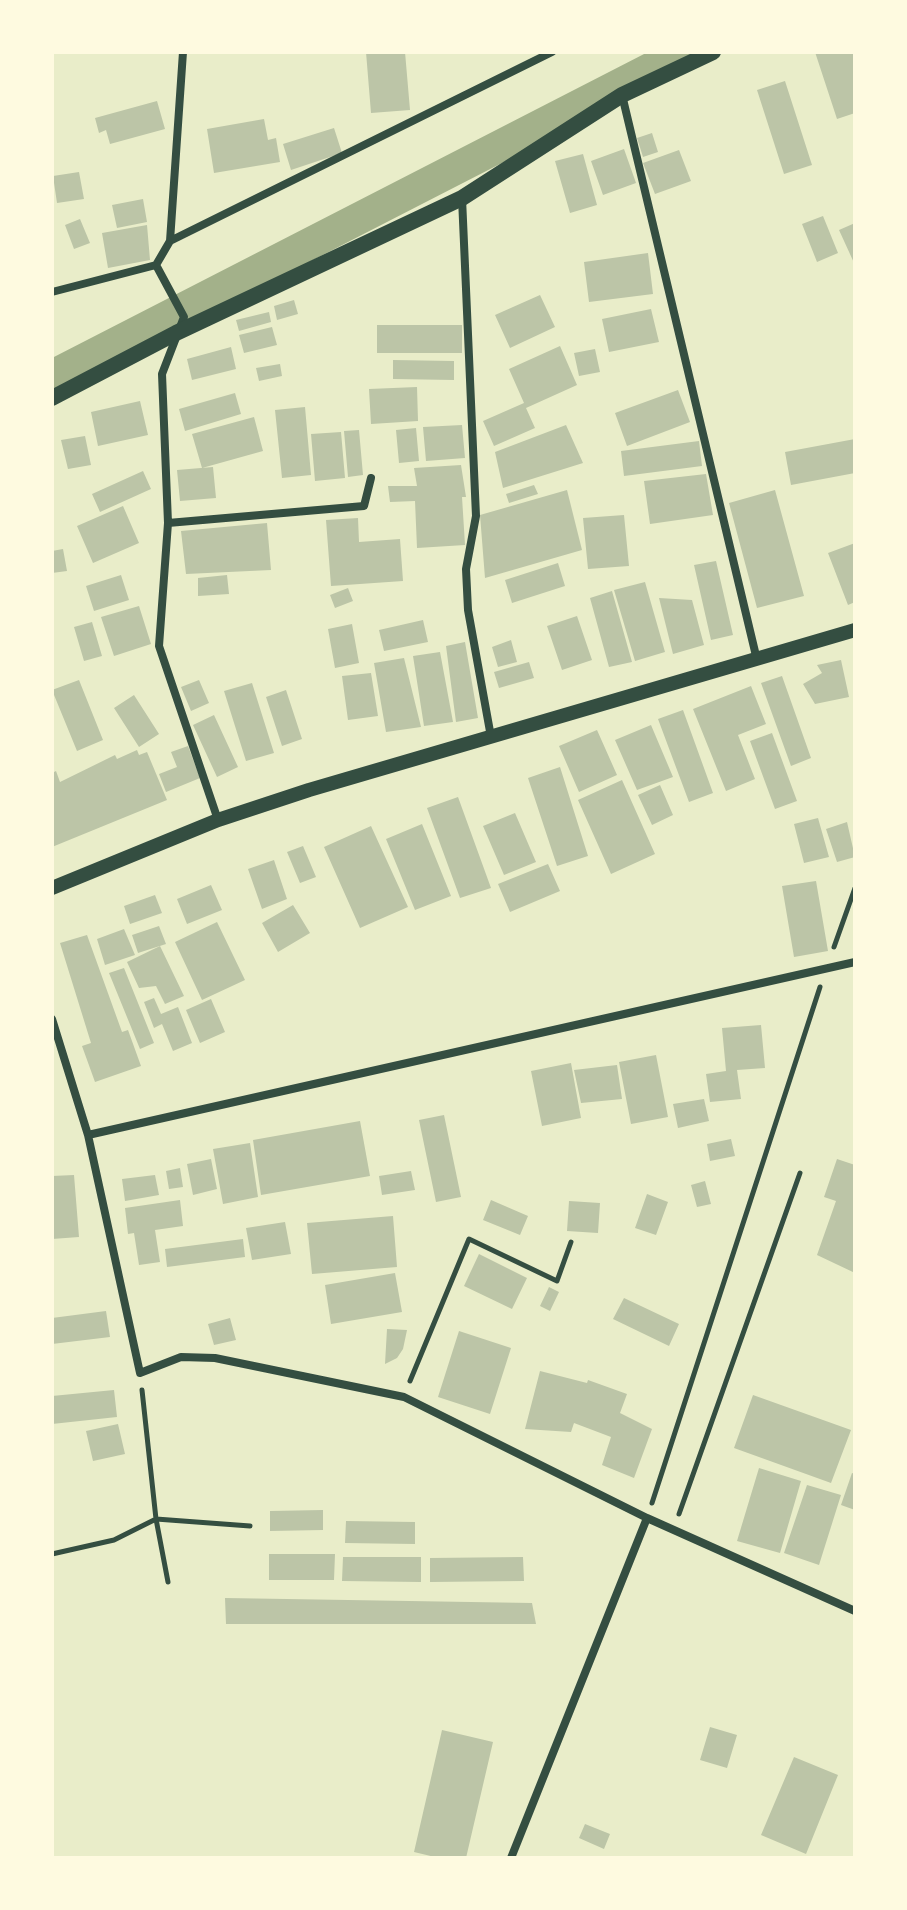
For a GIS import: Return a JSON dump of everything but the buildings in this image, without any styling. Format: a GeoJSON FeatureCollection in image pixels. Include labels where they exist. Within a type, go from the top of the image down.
{"type":"FeatureCollection","features":[{"type":"Feature","properties":{"kind":"main road"},"geometry":{"type":"LineString","coordinates":[[52,398],[176,333],[462,198],[622,95],[713,52]]}},
{"type":"Feature","properties":{"kind":"street"},"geometry":{"type":"LineString","coordinates":[[52,292],[156,265],[170,241],[183,52]]}},
{"type":"Feature","properties":{"kind":"street"},"geometry":{"type":"LineString","coordinates":[[170,241],[552,52]]}},
{"type":"Feature","properties":{"kind":"street"},"geometry":{"type":"LineString","coordinates":[[622,95],[757,661]]}},
{"type":"Feature","properties":{"kind":"street"},"geometry":{"type":"LineString","coordinates":[[462,198],[476,516],[466,569],[468,610],[491,737]]}},
{"type":"Feature","properties":{"kind":"street"},"geometry":{"type":"LineString","coordinates":[[156,265],[171,286],[184,317],[162,374],[168,523],[159,646],[218,820]]}},
{"type":"Feature","properties":{"kind":"street"},"geometry":{"type":"LineString","coordinates":[[168,523],[364,506],[371,478]]}},
{"type":"Feature","properties":{"kind":"street"},"geometry":{"type":"LineString","coordinates":[[52,888],[218,820],[855,630]]}},
{"type":"Feature","properties":{"kind":"street"},"geometry":{"type":"LineString","coordinates":[[88,1135],[855,962]]}},
{"type":"Feature","properties":{"kind":"street"},"geometry":{"type":"LineString","coordinates":[[52,1019],[88,1135],[140,1373],[181,1357],[215,1358],[404,1397],[647,1518],[855,1611]]}},
{"type":"Feature","properties":{"kind":"street"},"geometry":{"type":"LineString","coordinates":[[511,1858],[647,1518]]}},
{"type":"Feature","properties":{"kind":"path"},"geometry":{"type":"LineString","coordinates":[[647,1518],[855,888]]}},
{"type":"Feature","properties":{"kind":"path"},"geometry":{"type":"LineString","coordinates":[[674,1530],[800,1173]]}},
{"type":"Feature","properties":{"kind":"path"},"geometry":{"type":"LineString","coordinates":[[404,1397],[469,1239],[557,1281],[571,1242]]}},
{"type":"Feature","properties":{"kind":"path"},"geometry":{"type":"LineString","coordinates":[[140,1373],[156,1519],[168,1582]]}},
{"type":"Feature","properties":{"kind":"path"},"geometry":{"type":"LineString","coordinates":[[52,1554],[114,1540],[156,1519],[250,1526]]}},
{"type":"Feature","properties":{"kind":"waterway"},"geometry":{"type":"LineString","coordinates":[[52,376],[683,52]]}}]}
